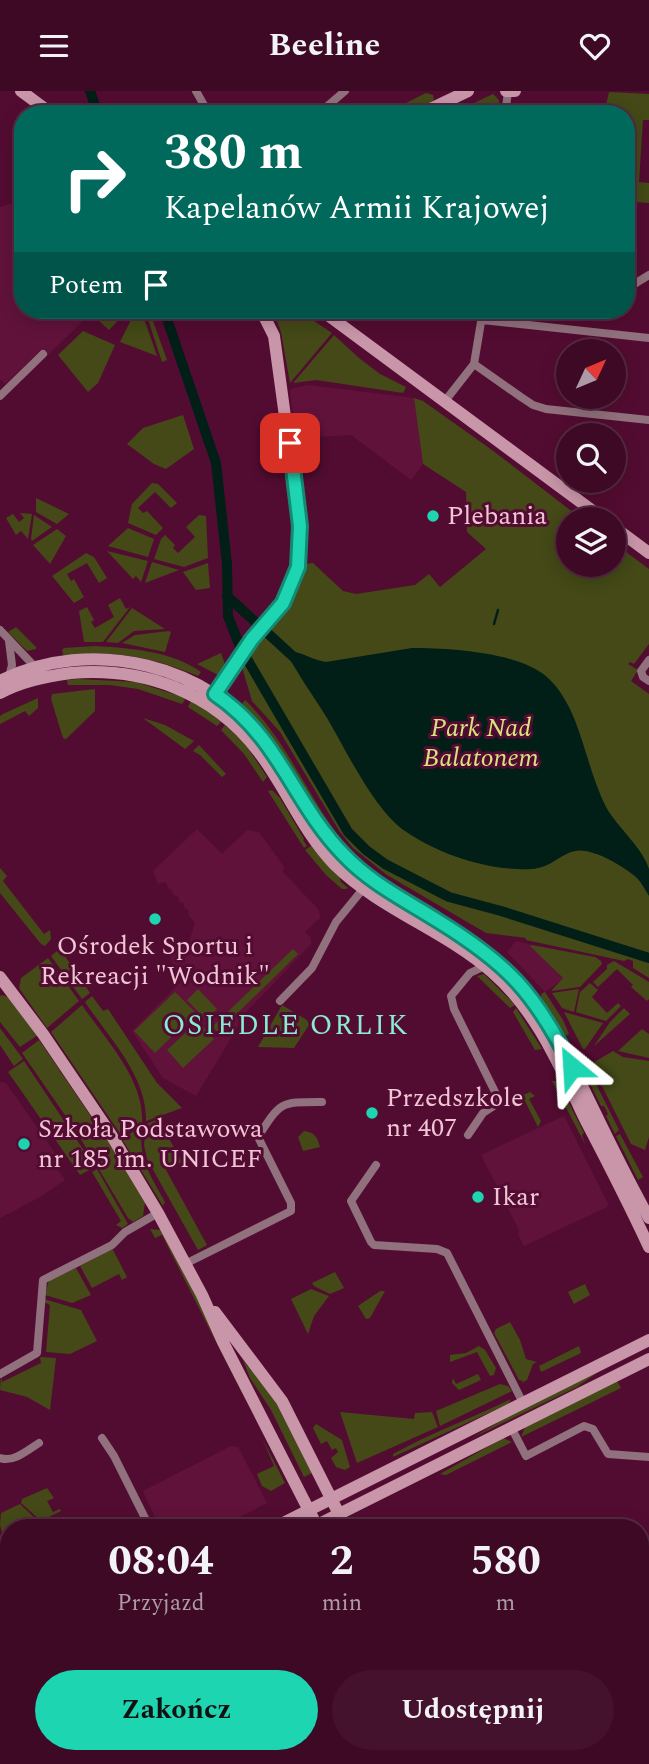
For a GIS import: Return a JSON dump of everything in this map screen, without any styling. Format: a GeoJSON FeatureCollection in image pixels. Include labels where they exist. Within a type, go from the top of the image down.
{"type":"FeatureCollection","features":[{"type":"Feature","properties":{"kind":"street"},"geometry":{"type":"LineString","coordinates":[[21,91],[40,105]]}},
{"type":"Feature","properties":{"kind":"street"},"geometry":{"type":"LineString","coordinates":[[329,105],[345,91]]}},
{"type":"Feature","properties":{"kind":"street"},"geometry":{"type":"LineString","coordinates":[[439,105],[468,91]]}},
{"type":"Feature","properties":{"kind":"street"},"geometry":{"type":"LineString","coordinates":[[507,91],[515,91]]}},
{"type":"Feature","properties":{"kind":"street"},"geometry":{"type":"LineString","coordinates":[[636,283],[649,275]]}},
{"type":"Feature","properties":{"kind":"street"},"geometry":{"type":"LineString","coordinates":[[636,283],[649,284]]}},
{"type":"Feature","properties":{"kind":"street"},"geometry":{"type":"LineString","coordinates":[[211,699],[255,635],[283,603],[298,567],[300,540],[290,443],[274,336],[266,319]]}},
{"type":"Feature","properties":{"kind":"street"},"geometry":{"type":"LineString","coordinates":[[333,319],[588,507]]}},
{"type":"Feature","properties":{"kind":"street"},"geometry":{"type":"LineString","coordinates":[[445,401],[474,364],[482,320],[649,338]]}},
{"type":"Feature","properties":{"kind":"street"},"geometry":{"type":"LineString","coordinates":[[0,396],[43,354]]}},
{"type":"Feature","properties":{"kind":"street"},"geometry":{"type":"LineString","coordinates":[[474,364],[533,405],[546,409],[649,420]]}},
{"type":"Feature","properties":{"kind":"street"},"geometry":{"type":"LineString","coordinates":[[626,536],[649,553]]}},
{"type":"Feature","properties":{"kind":"street"},"geometry":{"type":"LineString","coordinates":[[0,630],[37,673]]}},
{"type":"Feature","properties":{"kind":"street"},"geometry":{"type":"LineString","coordinates":[[4,679],[12,665],[9,641]]}},
{"type":"Feature","properties":{"kind":"street"},"geometry":{"type":"LineString","coordinates":[[649,660],[641,671],[643,677],[649,681]]}},
{"type":"Feature","properties":{"kind":"street"},"geometry":{"type":"LineString","coordinates":[[0,693],[37,673]]}},
{"type":"Feature","properties":{"kind":"street"},"geometry":{"type":"LineString","coordinates":[[4,679],[37,673],[122,673],[168,684],[235,708],[276,756],[334,845],[359,870],[475,944],[513,975],[543,1013],[649,1247]]}},
{"type":"Feature","properties":{"kind":"street"},"geometry":{"type":"LineString","coordinates":[[211,699],[246,736],[267,764],[317,845],[335,864],[363,889],[471,956],[504,983],[528,1012],[567,1069],[649,1219]]}},
{"type":"Feature","properties":{"kind":"street"},"geometry":{"type":"LineString","coordinates":[[280,1001],[312,968],[336,922],[363,889]]}},
{"type":"Feature","properties":{"kind":"street"},"geometry":{"type":"LineString","coordinates":[[470,973],[471,956]]}},
{"type":"Feature","properties":{"kind":"street"},"geometry":{"type":"LineString","coordinates":[[468,1135],[483,1112],[500,1102],[451,1002],[451,996],[470,973],[485,966]]}},
{"type":"Feature","properties":{"kind":"street"},"geometry":{"type":"LineString","coordinates":[[0,977],[43,1034],[110,1133],[158,1213],[313,1519]]}},
{"type":"Feature","properties":{"kind":"street"},"geometry":{"type":"LineString","coordinates":[[186,1264],[291,1211],[291,1203],[258,1137],[274,1113],[286,1103],[322,1102]]}},
{"type":"Feature","properties":{"kind":"street"},"geometry":{"type":"LineString","coordinates":[[376,1165],[351,1201],[370,1242],[377,1245],[438,1249],[447,1253],[523,1403]]}},
{"type":"Feature","properties":{"kind":"street"},"geometry":{"type":"LineString","coordinates":[[0,1374],[37,1353],[43,1280],[112,1245],[125,1232],[158,1213]]}},
{"type":"Feature","properties":{"kind":"street"},"geometry":{"type":"LineString","coordinates":[[202,1296],[282,1401],[342,1519]]}},
{"type":"Feature","properties":{"kind":"street"},"geometry":{"type":"LineString","coordinates":[[292,1519],[649,1340]]}},
{"type":"Feature","properties":{"kind":"street"},"geometry":{"type":"LineString","coordinates":[[329,1519],[649,1359]]}},
{"type":"Feature","properties":{"kind":"street"},"geometry":{"type":"LineString","coordinates":[[511,1427],[526,1456],[584,1426],[593,1429],[608,1454],[649,1457]]}},
{"type":"Feature","properties":{"kind":"street"},"geometry":{"type":"LineString","coordinates":[[102,1438],[146,1519]]}},
{"type":"Feature","properties":{"kind":"street"},"geometry":{"type":"LineString","coordinates":[[0,1458],[12,1459],[39,1443]]}},
{"type":"Feature","properties":{"kind":"shaded area"},"geometry":{"type":"Polygon","coordinates":[[[14,203],[14,319],[85,319],[46,357],[40,351],[5,384],[0,379],[0,207],[14,203]]]}},
{"type":"Feature","properties":{"kind":"shaded area"},"geometry":{"type":"Polygon","coordinates":[[[308,385],[414,398],[423,464],[411,480],[351,435],[296,438],[290,391],[308,385]]]}},
{"type":"Feature","properties":{"kind":"shaded area"},"geometry":{"type":"Polygon","coordinates":[[[412,648],[445,649],[502,657],[535,669],[552,682],[572,714],[606,807],[646,861],[649,869],[649,896],[632,874],[608,859],[590,852],[575,851],[538,868],[499,867],[449,854],[419,840],[394,822],[372,795],[287,654],[291,651],[326,662],[412,648]]]}},
{"type":"Feature","properties":{"kind":"shaded area"},"geometry":{"type":"Polygon","coordinates":[[[197,829],[222,854],[247,830],[259,832],[285,868],[282,871],[319,910],[320,918],[305,932],[311,938],[311,944],[248,1010],[196,1096],[163,1078],[132,1031],[180,983],[170,955],[189,942],[195,923],[189,916],[188,909],[185,909],[183,902],[180,903],[177,895],[174,896],[166,882],[158,884],[153,871],[197,829]]]}},
{"type":"Feature","properties":{"kind":"shaded area"},"geometry":{"type":"Polygon","coordinates":[[[516,941],[532,945],[563,979],[545,992],[507,952],[516,941]]]}},
{"type":"Feature","properties":{"kind":"shaded area","name":"Szkoła Podstawowa nr 185 im. UNICEF"},"geometry":{"type":"Polygon","coordinates":[[[0,1082],[6,1083],[60,1160],[57,1168],[65,1180],[0,1218],[0,1082]]]}},
{"type":"Feature","properties":{"kind":"shaded area"},"geometry":{"type":"Polygon","coordinates":[[[564,1116],[609,1206],[524,1246],[518,1235],[519,1230],[481,1155],[564,1116]]]}},
{"type":"Feature","properties":{"kind":"shaded area"},"geometry":{"type":"Polygon","coordinates":[[[231,1446],[238,1447],[267,1503],[236,1519],[156,1519],[143,1491],[231,1446]]]}},
{"type":"Feature","properties":{"kind":"green space"},"geometry":{"type":"Polygon","coordinates":[[[609,92],[649,94],[649,120],[643,120],[639,182],[649,183],[649,203],[635,202],[635,105],[606,105],[609,92]]]}},
{"type":"Feature","properties":{"kind":"green space"},"geometry":{"type":"Polygon","coordinates":[[[426,93],[433,95],[434,100],[425,105],[402,105],[426,93]]]}},
{"type":"Feature","properties":{"kind":"green space"},"geometry":{"type":"Polygon","coordinates":[[[493,94],[499,100],[499,105],[470,105],[493,94]]]}},
{"type":"Feature","properties":{"kind":"green space"},"geometry":{"type":"Polygon","coordinates":[[[97,319],[119,319],[109,330],[97,319]]]}},
{"type":"Feature","properties":{"kind":"green space"},"geometry":{"type":"Polygon","coordinates":[[[132,319],[144,319],[157,356],[120,342],[132,319]]]}},
{"type":"Feature","properties":{"kind":"green space"},"geometry":{"type":"Polygon","coordinates":[[[148,319],[152,319],[167,360],[162,362],[148,319]]]}},
{"type":"Feature","properties":{"kind":"green space"},"geometry":{"type":"Polygon","coordinates":[[[276,319],[311,319],[332,333],[290,383],[276,319]]]}},
{"type":"Feature","properties":{"kind":"green space"},"geometry":{"type":"Polygon","coordinates":[[[83,331],[115,345],[98,383],[88,392],[58,355],[83,331]]]}},
{"type":"Feature","properties":{"kind":"green space"},"geometry":{"type":"Polygon","coordinates":[[[334,335],[380,374],[406,387],[403,393],[316,380],[293,383],[334,335]]]}},
{"type":"Feature","properties":{"kind":"green space","name":"Park Nad Balatonem"},"geometry":{"type":"Polygon","coordinates":[[[414,398],[423,401],[492,450],[566,507],[556,507],[556,577],[626,577],[626,552],[649,569],[649,644],[634,664],[628,664],[638,670],[631,681],[649,694],[649,978],[633,968],[633,961],[628,959],[624,961],[526,938],[486,933],[387,875],[353,848],[340,832],[280,732],[252,701],[242,667],[289,608],[302,581],[306,564],[313,563],[343,591],[356,594],[415,585],[429,574],[440,587],[486,549],[467,532],[466,492],[423,464],[414,398]]]}},
{"type":"Feature","properties":{"kind":"green space"},"geometry":{"type":"Polygon","coordinates":[[[183,415],[194,449],[166,469],[154,464],[127,444],[143,428],[183,415]]]}},
{"type":"Feature","properties":{"kind":"green space"},"geometry":{"type":"Polygon","coordinates":[[[152,483],[158,484],[177,503],[171,508],[155,492],[138,508],[143,513],[147,511],[163,528],[156,535],[128,523],[132,504],[152,483]]]}},
{"type":"Feature","properties":{"kind":"green space"},"geometry":{"type":"Polygon","coordinates":[[[36,498],[69,514],[57,524],[36,512],[36,498]]]}},
{"type":"Feature","properties":{"kind":"green space"},"geometry":{"type":"Polygon","coordinates":[[[20,513],[32,514],[28,539],[21,531],[16,535],[6,518],[13,514],[19,522],[24,518],[20,513]]]}},
{"type":"Feature","properties":{"kind":"green space"},"geometry":{"type":"Polygon","coordinates":[[[34,515],[52,527],[32,541],[31,539],[34,515]]]}},
{"type":"Feature","properties":{"kind":"green space"},"geometry":{"type":"Polygon","coordinates":[[[199,515],[206,516],[208,558],[184,567],[154,559],[165,535],[175,545],[173,548],[178,553],[195,537],[186,527],[199,515]]]}},
{"type":"Feature","properties":{"kind":"green space"},"geometry":{"type":"Polygon","coordinates":[[[128,528],[154,539],[148,557],[108,546],[128,528]]]}},
{"type":"Feature","properties":{"kind":"green space"},"geometry":{"type":"Polygon","coordinates":[[[57,529],[66,536],[50,564],[33,545],[57,529]]]}},
{"type":"Feature","properties":{"kind":"green space"},"geometry":{"type":"Polygon","coordinates":[[[107,551],[148,561],[141,582],[136,576],[133,579],[107,551]]]}},
{"type":"Feature","properties":{"kind":"green space"},"geometry":{"type":"Polygon","coordinates":[[[86,553],[94,557],[107,578],[99,583],[87,563],[67,574],[71,581],[74,579],[84,597],[74,603],[52,576],[86,553]]]}},
{"type":"Feature","properties":{"kind":"green space"},"geometry":{"type":"Polygon","coordinates":[[[152,562],[179,570],[145,583],[152,562]]]}},
{"type":"Feature","properties":{"kind":"green space"},"geometry":{"type":"Polygon","coordinates":[[[208,563],[210,588],[196,590],[183,572],[208,563]]]}},
{"type":"Feature","properties":{"kind":"green space"},"geometry":{"type":"Polygon","coordinates":[[[120,598],[126,609],[130,607],[103,642],[84,642],[79,611],[87,607],[95,628],[114,617],[108,605],[120,598]]]}},
{"type":"Feature","properties":{"kind":"green space"},"geometry":{"type":"Polygon","coordinates":[[[132,608],[165,629],[134,631],[118,643],[106,642],[132,608]]]}},
{"type":"Feature","properties":{"kind":"green space"},"geometry":{"type":"Polygon","coordinates":[[[16,627],[36,649],[27,651],[8,632],[16,627]]]}},
{"type":"Feature","properties":{"kind":"green space"},"geometry":{"type":"Polygon","coordinates":[[[171,632],[165,652],[122,643],[135,635],[171,632]]]}},
{"type":"Feature","properties":{"kind":"green space"},"geometry":{"type":"Polygon","coordinates":[[[95,646],[164,655],[201,672],[198,676],[154,661],[124,655],[93,653],[64,658],[62,650],[95,646]]]}},
{"type":"Feature","properties":{"kind":"green space"},"geometry":{"type":"Polygon","coordinates":[[[221,653],[226,667],[220,676],[197,664],[221,653]]]}},
{"type":"Feature","properties":{"kind":"green space"},"geometry":{"type":"Polygon","coordinates":[[[67,680],[136,682],[186,698],[182,704],[138,689],[110,685],[68,685],[67,680]]]}},
{"type":"Feature","properties":{"kind":"green space"},"geometry":{"type":"Polygon","coordinates":[[[95,689],[95,711],[66,739],[63,738],[51,699],[52,694],[95,689]]]}},
{"type":"Feature","properties":{"kind":"green space"},"geometry":{"type":"Polygon","coordinates":[[[38,698],[38,708],[29,716],[25,711],[0,724],[0,716],[38,698]]]}},
{"type":"Feature","properties":{"kind":"green space"},"geometry":{"type":"Polygon","coordinates":[[[192,699],[222,719],[217,718],[221,722],[217,726],[188,707],[192,699]]]}},
{"type":"Feature","properties":{"kind":"green space"},"geometry":{"type":"Polygon","coordinates":[[[245,700],[278,739],[330,824],[362,864],[329,828],[277,745],[252,715],[239,708],[245,700]]]}},
{"type":"Feature","properties":{"kind":"green space"},"geometry":{"type":"Polygon","coordinates":[[[143,718],[165,725],[194,741],[185,749],[143,718]]]}},
{"type":"Feature","properties":{"kind":"green space"},"geometry":{"type":"Polygon","coordinates":[[[225,725],[245,744],[267,777],[263,782],[244,754],[221,730],[225,725]]]}},
{"type":"Feature","properties":{"kind":"green space"},"geometry":{"type":"Polygon","coordinates":[[[199,745],[226,774],[222,777],[193,751],[199,745]]]}},
{"type":"Feature","properties":{"kind":"green space"},"geometry":{"type":"Polygon","coordinates":[[[272,790],[280,798],[304,839],[307,846],[304,848],[268,791],[272,790]]]}},
{"type":"Feature","properties":{"kind":"green space"},"geometry":{"type":"Polygon","coordinates":[[[311,846],[348,888],[342,889],[326,875],[305,850],[311,846]]]}},
{"type":"Feature","properties":{"kind":"green space"},"geometry":{"type":"Polygon","coordinates":[[[0,868],[7,876],[3,881],[44,934],[50,930],[51,939],[45,946],[0,893],[0,868]]]}},
{"type":"Feature","properties":{"kind":"green space"},"geometry":{"type":"Polygon","coordinates":[[[530,946],[595,957],[602,964],[580,987],[551,991],[563,978],[530,946]]]}},
{"type":"Feature","properties":{"kind":"green space"},"geometry":{"type":"Polygon","coordinates":[[[293,949],[298,954],[218,1032],[212,1027],[293,949]]]}},
{"type":"Feature","properties":{"kind":"green space"},"geometry":{"type":"Polygon","coordinates":[[[57,951],[62,952],[90,993],[82,999],[51,956],[57,951]]]}},
{"type":"Feature","properties":{"kind":"green space"},"geometry":{"type":"Polygon","coordinates":[[[48,958],[79,1001],[47,1028],[19,988],[21,978],[48,958]]]}},
{"type":"Feature","properties":{"kind":"green space"},"geometry":{"type":"Polygon","coordinates":[[[614,961],[649,982],[647,1001],[617,969],[598,987],[593,982],[607,969],[607,965],[614,961]]]}},
{"type":"Feature","properties":{"kind":"green space"},"geometry":{"type":"Polygon","coordinates":[[[484,974],[515,1005],[510,1008],[477,976],[484,974]]]}},
{"type":"Feature","properties":{"kind":"green space"},"geometry":{"type":"Polygon","coordinates":[[[590,983],[598,990],[592,997],[607,1013],[618,1003],[621,1006],[606,1021],[576,1012],[580,992],[590,983]]]}},
{"type":"Feature","properties":{"kind":"green space"},"geometry":{"type":"Polygon","coordinates":[[[198,989],[217,1009],[206,1020],[187,1000],[198,989]]]}},
{"type":"Feature","properties":{"kind":"green space"},"geometry":{"type":"Polygon","coordinates":[[[579,989],[574,1012],[562,1008],[552,993],[579,989]]]}},
{"type":"Feature","properties":{"kind":"green space"},"geometry":{"type":"Polygon","coordinates":[[[175,992],[196,1013],[155,1053],[134,1031],[175,992]]]}},
{"type":"Feature","properties":{"kind":"green space"},"geometry":{"type":"Polygon","coordinates":[[[545,992],[569,1034],[565,1036],[547,1006],[542,1004],[541,994],[545,992]]]}},
{"type":"Feature","properties":{"kind":"green space"},"geometry":{"type":"Polygon","coordinates":[[[2,995],[8,997],[38,1035],[20,1047],[0,1022],[2,995]]]}},
{"type":"Feature","properties":{"kind":"green space"},"geometry":{"type":"Polygon","coordinates":[[[92,996],[103,1011],[108,1009],[157,1083],[182,1108],[146,1121],[145,1104],[133,1073],[85,1002],[92,996]]]}},
{"type":"Feature","properties":{"kind":"green space"},"geometry":{"type":"Polygon","coordinates":[[[82,1005],[122,1061],[137,1091],[142,1123],[121,1135],[51,1032],[82,1005]]]}},
{"type":"Feature","properties":{"kind":"green space"},"geometry":{"type":"Polygon","coordinates":[[[282,1005],[307,1020],[309,1025],[294,1048],[258,1047],[282,1005]]]}},
{"type":"Feature","properties":{"kind":"green space"},"geometry":{"type":"Polygon","coordinates":[[[516,1008],[542,1049],[535,1050],[513,1012],[516,1008]]]}},
{"type":"Feature","properties":{"kind":"green space"},"geometry":{"type":"Polygon","coordinates":[[[624,1008],[630,1014],[594,1046],[610,1022],[624,1008]]]}},
{"type":"Feature","properties":{"kind":"green space"},"geometry":{"type":"Polygon","coordinates":[[[564,1012],[603,1023],[585,1049],[583,1049],[564,1012]]]}},
{"type":"Feature","properties":{"kind":"green space"},"geometry":{"type":"Polygon","coordinates":[[[198,1021],[214,1039],[183,1068],[167,1050],[198,1021]]]}},
{"type":"Feature","properties":{"kind":"green space"},"geometry":{"type":"Polygon","coordinates":[[[0,1028],[23,1059],[14,1066],[0,1045],[0,1028]]]}},
{"type":"Feature","properties":{"kind":"green space"},"geometry":{"type":"Polygon","coordinates":[[[642,1029],[649,1034],[649,1058],[618,1051],[642,1029]]]}},
{"type":"Feature","properties":{"kind":"green space"},"geometry":{"type":"Polygon","coordinates":[[[39,1040],[113,1149],[145,1203],[143,1216],[133,1222],[128,1218],[76,1131],[22,1053],[39,1040]]]}},
{"type":"Feature","properties":{"kind":"green space"},"geometry":{"type":"Polygon","coordinates":[[[613,1051],[623,1057],[649,1061],[649,1137],[645,1150],[631,1144],[591,1064],[613,1051]]]}},
{"type":"Feature","properties":{"kind":"green space"},"geometry":{"type":"Polygon","coordinates":[[[24,1061],[95,1167],[80,1175],[8,1072],[24,1061]]]}},
{"type":"Feature","properties":{"kind":"green space"},"geometry":{"type":"Polygon","coordinates":[[[586,1064],[619,1130],[615,1134],[606,1116],[608,1114],[604,1106],[601,1106],[583,1069],[586,1064]]]}},
{"type":"Feature","properties":{"kind":"green space"},"geometry":{"type":"Polygon","coordinates":[[[552,1081],[558,1081],[584,1133],[582,1135],[585,1144],[552,1081]]]}},
{"type":"Feature","properties":{"kind":"green space"},"geometry":{"type":"Polygon","coordinates":[[[530,1092],[535,1096],[529,1099],[541,1121],[538,1127],[525,1101],[520,1104],[521,1096],[530,1092]]]}},
{"type":"Feature","properties":{"kind":"green space"},"geometry":{"type":"Polygon","coordinates":[[[158,1119],[182,1162],[166,1170],[207,1245],[198,1250],[147,1159],[144,1145],[146,1124],[158,1119]]]}},
{"type":"Feature","properties":{"kind":"green space"},"geometry":{"type":"Polygon","coordinates":[[[142,1126],[144,1157],[165,1202],[163,1206],[122,1139],[142,1126]]]}},
{"type":"Feature","properties":{"kind":"green space"},"geometry":{"type":"Polygon","coordinates":[[[304,1131],[315,1136],[320,1147],[303,1151],[298,1137],[304,1131]]]}},
{"type":"Feature","properties":{"kind":"green space"},"geometry":{"type":"Polygon","coordinates":[[[620,1134],[643,1177],[638,1180],[616,1136],[620,1134]]]}},
{"type":"Feature","properties":{"kind":"green space"},"geometry":{"type":"Polygon","coordinates":[[[97,1169],[128,1224],[122,1228],[116,1225],[121,1221],[92,1172],[97,1169]]]}},
{"type":"Feature","properties":{"kind":"green space"},"geometry":{"type":"Polygon","coordinates":[[[150,1229],[161,1230],[194,1290],[246,1401],[162,1235],[155,1238],[150,1229]]]}},
{"type":"Feature","properties":{"kind":"green space"},"geometry":{"type":"Polygon","coordinates":[[[112,1248],[127,1277],[122,1280],[119,1274],[92,1288],[80,1266],[112,1248]]]}},
{"type":"Feature","properties":{"kind":"green space"},"geometry":{"type":"Polygon","coordinates":[[[76,1268],[91,1295],[72,1303],[45,1295],[49,1280],[76,1268]]]}},
{"type":"Feature","properties":{"kind":"green space"},"geometry":{"type":"Polygon","coordinates":[[[335,1272],[344,1288],[330,1294],[312,1283],[335,1272]]]}},
{"type":"Feature","properties":{"kind":"green space"},"geometry":{"type":"Polygon","coordinates":[[[585,1284],[590,1295],[574,1304],[568,1292],[585,1284]]]}},
{"type":"Feature","properties":{"kind":"green space"},"geometry":{"type":"Polygon","coordinates":[[[311,1289],[329,1296],[314,1316],[308,1334],[291,1299],[311,1289]]]}},
{"type":"Feature","properties":{"kind":"green space"},"geometry":{"type":"Polygon","coordinates":[[[380,1291],[385,1291],[370,1318],[366,1319],[358,1306],[380,1291]]]}},
{"type":"Feature","properties":{"kind":"green space"},"geometry":{"type":"Polygon","coordinates":[[[44,1299],[81,1310],[97,1341],[70,1354],[46,1352],[50,1305],[44,1302],[44,1299]]]}},
{"type":"Feature","properties":{"kind":"green space"},"geometry":{"type":"Polygon","coordinates":[[[510,1322],[526,1359],[537,1362],[533,1364],[527,1380],[522,1383],[494,1333],[496,1329],[510,1322]]]}},
{"type":"Feature","properties":{"kind":"green space"},"geometry":{"type":"Polygon","coordinates":[[[479,1346],[485,1350],[496,1368],[494,1375],[490,1376],[477,1352],[450,1362],[450,1355],[466,1353],[479,1346]]]}},
{"type":"Feature","properties":{"kind":"green space"},"geometry":{"type":"Polygon","coordinates":[[[579,1346],[581,1353],[541,1372],[539,1366],[579,1346]]]}},
{"type":"Feature","properties":{"kind":"green space"},"geometry":{"type":"Polygon","coordinates":[[[40,1357],[56,1358],[50,1410],[27,1397],[0,1390],[1,1376],[2,1382],[41,1363],[40,1357]]]}},
{"type":"Feature","properties":{"kind":"green space"},"geometry":{"type":"Polygon","coordinates":[[[243,1360],[275,1400],[312,1473],[304,1477],[271,1410],[250,1378],[243,1360]]]}},
{"type":"Feature","properties":{"kind":"green space"},"geometry":{"type":"Polygon","coordinates":[[[601,1370],[577,1387],[472,1438],[507,1417],[601,1370]]]}},
{"type":"Feature","properties":{"kind":"green space"},"geometry":{"type":"Polygon","coordinates":[[[478,1374],[481,1380],[459,1390],[452,1383],[453,1378],[456,1384],[478,1374]]]}},
{"type":"Feature","properties":{"kind":"green space"},"geometry":{"type":"Polygon","coordinates":[[[617,1381],[621,1388],[521,1437],[525,1427],[617,1381]]]}},
{"type":"Feature","properties":{"kind":"green space"},"geometry":{"type":"Polygon","coordinates":[[[500,1384],[508,1386],[512,1391],[440,1426],[436,1411],[500,1384]]]}},
{"type":"Feature","properties":{"kind":"green space"},"geometry":{"type":"Polygon","coordinates":[[[511,1399],[508,1404],[393,1457],[393,1454],[407,1446],[511,1399]]]}},
{"type":"Feature","properties":{"kind":"green space"},"geometry":{"type":"Polygon","coordinates":[[[340,1412],[414,1419],[415,1413],[432,1412],[438,1427],[357,1463],[340,1412]]]}},
{"type":"Feature","properties":{"kind":"green space"},"geometry":{"type":"Polygon","coordinates":[[[316,1424],[342,1440],[350,1467],[345,1470],[336,1467],[331,1458],[338,1452],[336,1448],[332,1450],[327,1441],[321,1444],[313,1428],[316,1424]]]}},
{"type":"Feature","properties":{"kind":"green space"},"geometry":{"type":"Polygon","coordinates":[[[262,1438],[285,1483],[271,1491],[262,1486],[257,1474],[274,1466],[262,1438]]]}},
{"type":"Feature","properties":{"kind":"green space"},"geometry":{"type":"Polygon","coordinates":[[[503,1438],[512,1442],[446,1475],[440,1474],[503,1438]]]}},
{"type":"Feature","properties":{"kind":"green space"},"geometry":{"type":"Polygon","coordinates":[[[47,1488],[54,1498],[47,1501],[53,1512],[60,1509],[61,1511],[45,1519],[39,1519],[21,1503],[22,1499],[47,1488]]]}},
{"type":"Feature","properties":{"kind":"green space"},"geometry":{"type":"Polygon","coordinates":[[[20,1504],[36,1519],[0,1519],[1,1513],[20,1504]]]}},
{"type":"Feature","properties":{"kind":"waterway"},"geometry":{"type":"LineString","coordinates":[[90,91],[95,105]]}},
{"type":"Feature","properties":{"kind":"waterway"},"geometry":{"type":"LineString","coordinates":[[167,319],[216,463],[227,564],[228,616],[240,647],[348,832],[385,864],[449,897],[649,958]]}},
{"type":"Feature","properties":{"kind":"waterway"},"geometry":{"type":"LineString","coordinates":[[227,596],[298,661]]}},
{"type":"Feature","properties":{"kind":"waterway"},"geometry":{"type":"LineString","coordinates":[[494,624],[498,610]]}},
{"type":"Feature","properties":{"kind":"place","name":"Plebania"},"geometry":{"type":"Point","coordinates":[433,516]}},
{"type":"Feature","properties":{"kind":"place","name":"Ośrodek Sportu i Rekreacji \"Wodnik\""},"geometry":{"type":"Point","coordinates":[155,919]}},
{"type":"Feature","properties":{"kind":"place","name":"Przedszkole nr 407"},"geometry":{"type":"Point","coordinates":[372,1113]}},
{"type":"Feature","properties":{"kind":"place","name":"Szkoła Podstawowa nr 185 im. UNICEF"},"geometry":{"type":"Point","coordinates":[24,1144]}},
{"type":"Feature","properties":{"kind":"place","name":"Ikar"},"geometry":{"type":"Point","coordinates":[478,1197]}},
{"type":"Feature","properties":{"kind":"district","name":"OSIEDLE ORLIK"},"geometry":{"type":"Point","coordinates":[286,1025]}},
{"type":"Feature","properties":{"kind":"route"},"geometry":{"type":"LineString","coordinates":[[290,443],[300,526],[298,567],[283,603],[252,639],[215,694],[252,724],[270,746],[318,824],[343,855],[369,878],[475,944],[513,975],[543,1013],[572,1067]]}}]}
